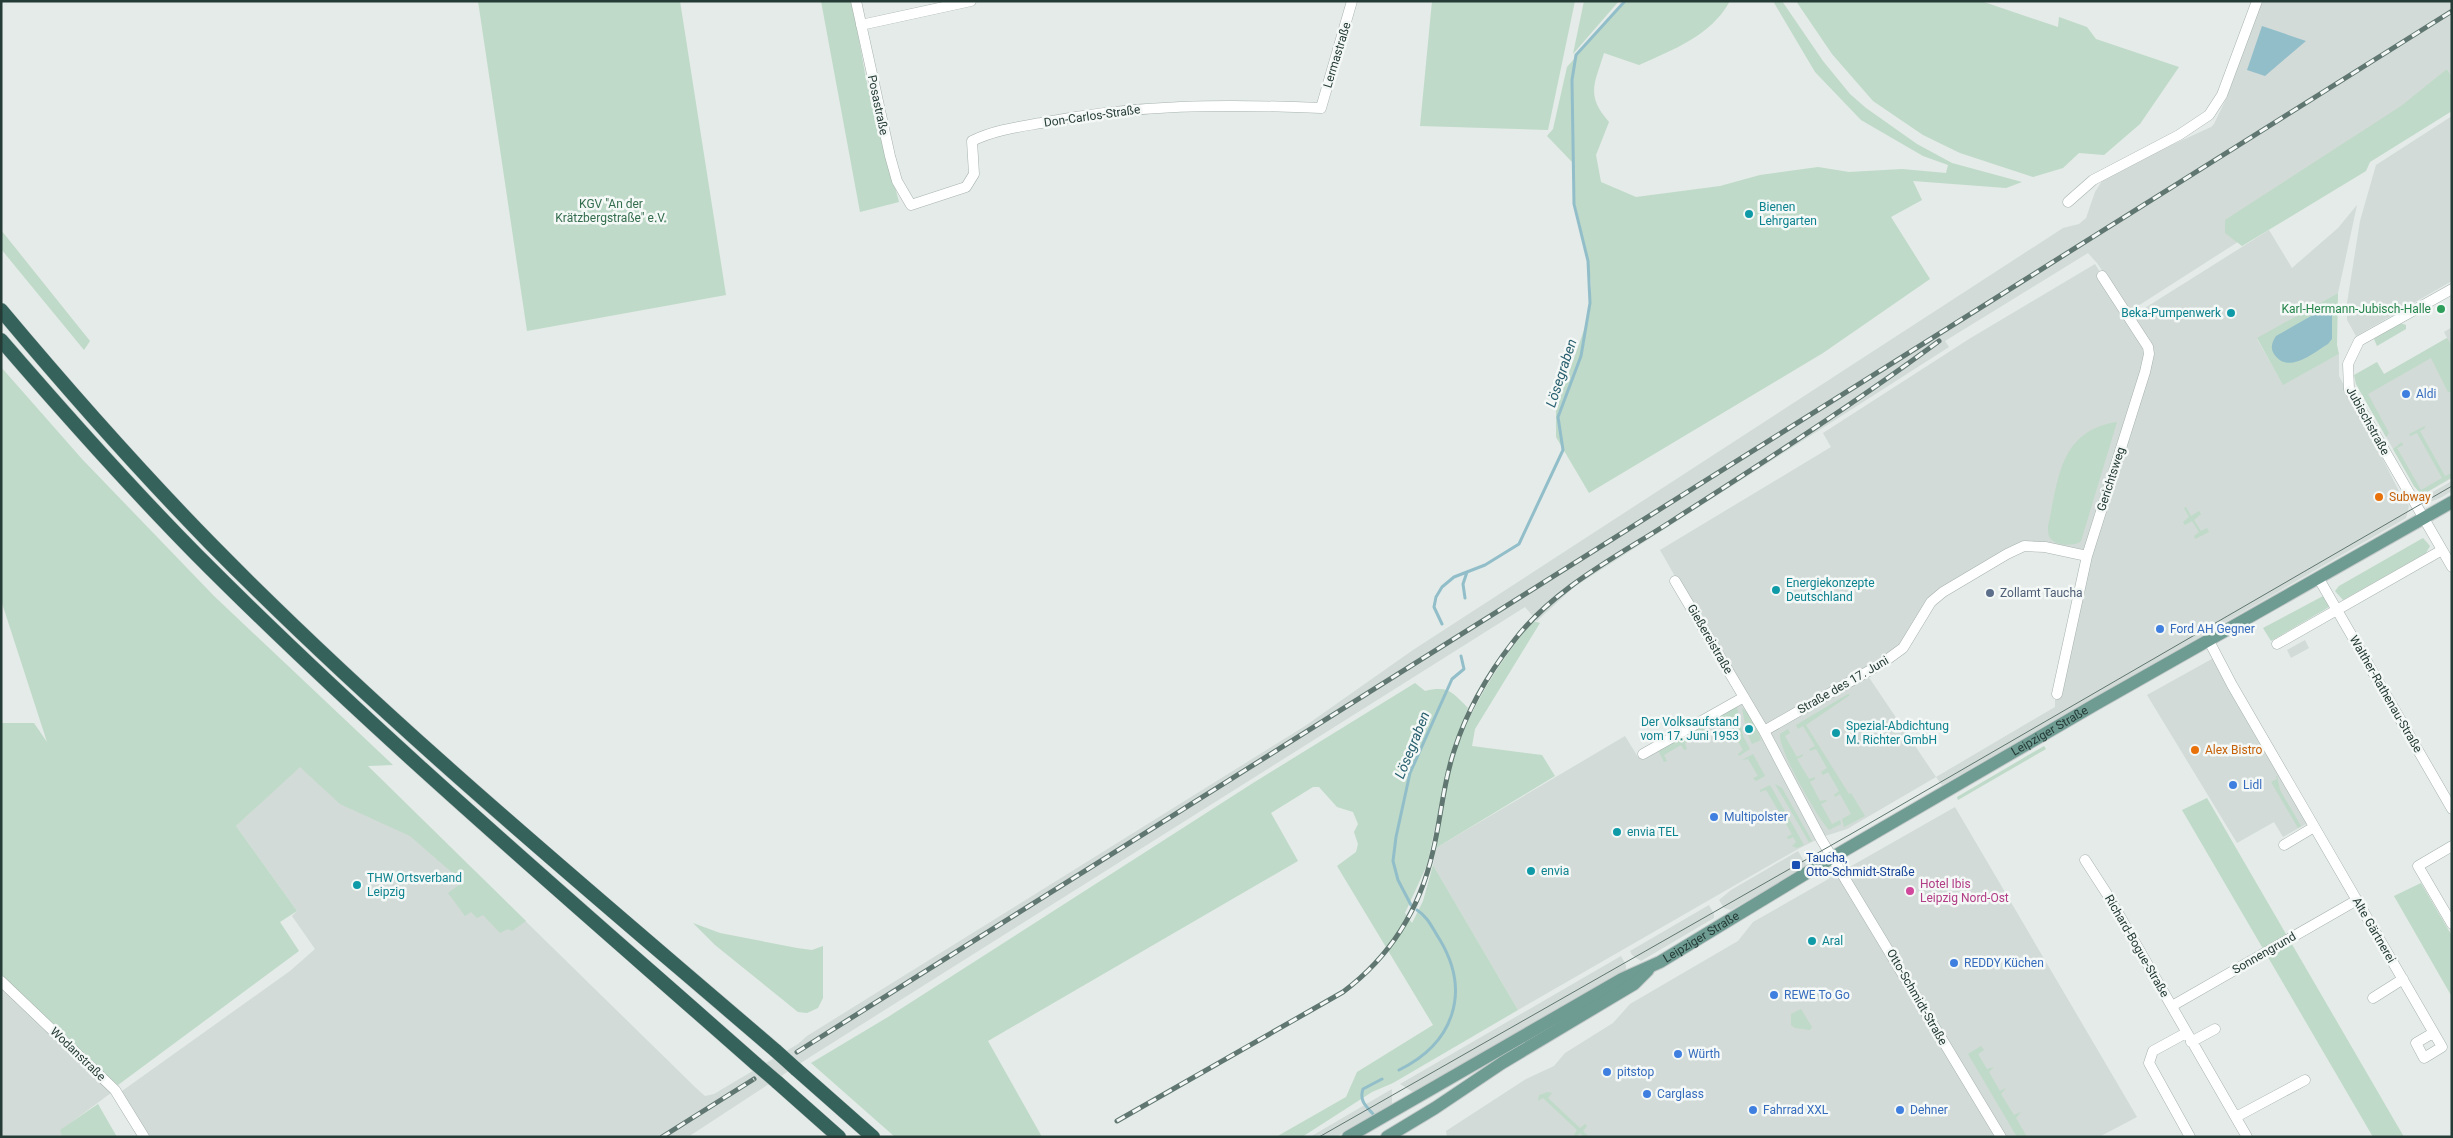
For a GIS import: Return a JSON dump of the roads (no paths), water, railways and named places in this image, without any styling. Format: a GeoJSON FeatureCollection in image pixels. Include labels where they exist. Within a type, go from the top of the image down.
{"type":"FeatureCollection","features":[{"type":"Feature","properties":{"kind":"highway"},"geometry":{"type":"LineString","coordinates":[[1,310],[98,425],[210,543],[334,663],[509,821],[873,1137]]}},
{"type":"Feature","properties":{"kind":"highway"},"geometry":{"type":"LineString","coordinates":[[1,340],[83,434],[196,553],[320,674],[430,776],[839,1137]]}},
{"type":"Feature","properties":{"kind":"main road","name":"Leipziger Straße"},"geometry":{"type":"LineString","coordinates":[[1348,1137],[1622,979],[1652,967],[1833,858],[2096,704],[2452,502]]}},
{"type":"Feature","properties":{"kind":"main road","name":"Leipziger Straße"},"geometry":{"type":"LineString","coordinates":[[1387,1137],[1435,1108],[1502,1063],[1634,984],[1652,967]]}},
{"type":"Feature","properties":{"kind":"street","name":"Posastraße"},"geometry":{"type":"LineString","coordinates":[[856,1],[890,156],[897,181],[911,204]]}},
{"type":"Feature","properties":{"kind":"street"},"geometry":{"type":"LineString","coordinates":[[861,25],[970,1]]}},
{"type":"Feature","properties":{"kind":"street","name":"Lermastraße"},"geometry":{"type":"LineString","coordinates":[[1321,108],[1352,1]]}},
{"type":"Feature","properties":{"kind":"street"},"geometry":{"type":"LineString","coordinates":[[2068,202],[2093,180],[2179,135],[2209,115],[2222,95],[2257,1]]}},
{"type":"Feature","properties":{"kind":"street","name":"Don-Carlos-Straße"},"geometry":{"type":"LineString","coordinates":[[911,204],[966,186],[974,174],[972,141],[987,133],[1064,118],[1186,105],[1321,108]]}},
{"type":"Feature","properties":{"kind":"street","name":"Gerichtsweg"},"geometry":{"type":"LineString","coordinates":[[2057,694],[2086,556],[2145,372],[2149,354],[2148,347],[2102,276]]}},
{"type":"Feature","properties":{"kind":"street","name":"Jubischstraße"},"geometry":{"type":"LineString","coordinates":[[2452,289],[2359,341],[2348,364],[2347,382],[2348,389],[2452,567]]}},
{"type":"Feature","properties":{"kind":"street","name":"Straße des 17. Juni"},"geometry":{"type":"LineString","coordinates":[[1764,731],[1881,664],[1903,648],[1933,600],[1943,592],[2007,554],[2024,546],[2045,547],[2086,556]]}},
{"type":"Feature","properties":{"kind":"street"},"geometry":{"type":"LineString","coordinates":[[2277,644],[2337,608],[2442,550]]}},
{"type":"Feature","properties":{"kind":"street","name":"Walther-Rathenau-Straße"},"geometry":{"type":"LineString","coordinates":[[2319,579],[2452,809]]}},
{"type":"Feature","properties":{"kind":"street","name":"Gießereistraße"},"geometry":{"type":"LineString","coordinates":[[1675,581],[1764,731]]}},
{"type":"Feature","properties":{"kind":"street","name":"Alte Gärtnerei"},"geometry":{"type":"LineString","coordinates":[[2210,641],[2232,685],[2433,1033]]}},
{"type":"Feature","properties":{"kind":"street"},"geometry":{"type":"LineString","coordinates":[[1643,754],[1744,697]]}},
{"type":"Feature","properties":{"kind":"street"},"geometry":{"type":"LineString","coordinates":[[1764,731],[1811,821],[1833,858]]}},
{"type":"Feature","properties":{"kind":"street"},"geometry":{"type":"LineString","coordinates":[[2284,845],[2314,827]]}},
{"type":"Feature","properties":{"kind":"street"},"geometry":{"type":"LineString","coordinates":[[2452,846],[2418,866],[2452,924]]}},
{"type":"Feature","properties":{"kind":"street","name":"Otto-Schmidt-Straße"},"geometry":{"type":"LineString","coordinates":[[1833,858],[2001,1137]]}},
{"type":"Feature","properties":{"kind":"street","name":"Richard-Bogue-Straße"},"geometry":{"type":"LineString","coordinates":[[2084,860],[2107,894],[2246,1137]]}},
{"type":"Feature","properties":{"kind":"street","name":"Sonnengrund"},"geometry":{"type":"LineString","coordinates":[[2172,1006],[2357,900]]}},
{"type":"Feature","properties":{"kind":"street"},"geometry":{"type":"LineString","coordinates":[[2373,998],[2403,980]]}},
{"type":"Feature","properties":{"kind":"street","name":"Wodanstraße"},"geometry":{"type":"LineString","coordinates":[[1,981],[115,1090],[144,1137]]}},
{"type":"Feature","properties":{"kind":"street"},"geometry":{"type":"LineString","coordinates":[[2190,1137],[2149,1063],[2152,1051],[2215,1029]]}},
{"type":"Feature","properties":{"kind":"street"},"geometry":{"type":"LineString","coordinates":[[2236,1117],[2305,1080]]}},
{"type":"Feature","properties":{"kind":"water"},"geometry":{"type":"Polygon","coordinates":[[[2262,26],[2306,41],[2265,76],[2247,70],[2262,26]]]}},
{"type":"Feature","properties":{"kind":"water"},"geometry":{"type":"Polygon","coordinates":[[[2330,307],[2332,311],[2332,339],[2328,344],[2308,357],[2293,362],[2286,363],[2274,354],[2272,347],[2276,336],[2330,307]]]}},
{"type":"Feature","properties":{"kind":"waterway","name":"Lösegraben"},"geometry":{"type":"LineString","coordinates":[[1442,624],[1434,607],[1436,597],[1442,587],[1454,577],[1485,565],[1519,544],[1563,450],[1558,417],[1581,356],[1590,303],[1588,261],[1574,204],[1572,80],[1576,55],[1625,1]]}},
{"type":"Feature","properties":{"kind":"waterway"},"geometry":{"type":"LineString","coordinates":[[1465,598],[1463,584],[1467,572]]}},
{"type":"Feature","properties":{"kind":"waterway","name":"Lösegraben"},"geometry":{"type":"LineString","coordinates":[[1411,905],[1398,880],[1393,861],[1396,837],[1410,773],[1452,679],[1464,669],[1461,656]]}},
{"type":"Feature","properties":{"kind":"waterway","name":"Lösegraben"},"geometry":{"type":"LineString","coordinates":[[1399,1070],[1418,1059],[1433,1046],[1444,1031],[1452,1014],[1455,997],[1454,978],[1449,959],[1425,916],[1417,910]]}},
{"type":"Feature","properties":{"kind":"waterway","name":"Lösegraben"},"geometry":{"type":"LineString","coordinates":[[1373,1114],[1363,1100],[1363,1089],[1382,1079]]}},
{"type":"Feature","properties":{"kind":"tram line"},"geometry":{"type":"LineString","coordinates":[[1319,1137],[1851,834],[2452,486]]}},
{"type":"Feature","properties":{"kind":"railway"},"geometry":{"type":"LineString","coordinates":[[797,1052],[2452,11]]}},
{"type":"Feature","properties":{"kind":"railway"},"geometry":{"type":"LineString","coordinates":[[1117,1121],[1343,992],[1360,978],[1389,947],[1411,912],[1427,872],[1436,839],[1450,763],[1471,708],[1504,654],[1530,622],[1548,604],[1590,573],[1810,431],[1939,341]]}},
{"type":"Feature","properties":{"kind":"railway"},"geometry":{"type":"LineString","coordinates":[[662,1137],[754,1079]]}},
{"type":"Feature","properties":{"kind":"place","name":"Bienen Lehrgarten"},"geometry":{"type":"Point","coordinates":[1749,214]}},
{"type":"Feature","properties":{"kind":"place","name":"Karl-Hermann-Jubisch-Halle"},"geometry":{"type":"Point","coordinates":[2441,309]}},
{"type":"Feature","properties":{"kind":"place","name":"Beka-Pumpenwerk"},"geometry":{"type":"Point","coordinates":[2231,313]}},
{"type":"Feature","properties":{"kind":"place","name":"Aldi"},"geometry":{"type":"Point","coordinates":[2406,394]}},
{"type":"Feature","properties":{"kind":"place","name":"Subway"},"geometry":{"type":"Point","coordinates":[2379,497]}},
{"type":"Feature","properties":{"kind":"place","name":"Energiekonzepte Deutschland"},"geometry":{"type":"Point","coordinates":[1776,590]}},
{"type":"Feature","properties":{"kind":"place","name":"Zollamt Taucha"},"geometry":{"type":"Point","coordinates":[1990,593]}},
{"type":"Feature","properties":{"kind":"place","name":"Ford AH Gegner"},"geometry":{"type":"Point","coordinates":[2160,629]}},
{"type":"Feature","properties":{"kind":"place","name":"Der Volksaufstand vom 17. Juni 1953"},"geometry":{"type":"Point","coordinates":[1749,729]}},
{"type":"Feature","properties":{"kind":"place","name":"Spezial-Abdichtung M. Richter GmbH"},"geometry":{"type":"Point","coordinates":[1836,733]}},
{"type":"Feature","properties":{"kind":"place","name":"Alex Bistro"},"geometry":{"type":"Point","coordinates":[2195,750]}},
{"type":"Feature","properties":{"kind":"place","name":"Lidl"},"geometry":{"type":"Point","coordinates":[2233,785]}},
{"type":"Feature","properties":{"kind":"place","name":"Multipolster"},"geometry":{"type":"Point","coordinates":[1714,817]}},
{"type":"Feature","properties":{"kind":"place","name":"envia TEL"},"geometry":{"type":"Point","coordinates":[1617,832]}},
{"type":"Feature","properties":{"kind":"place","name":"Taucha, Otto-Schmidt-Straße"},"geometry":{"type":"Point","coordinates":[1796,865]}},
{"type":"Feature","properties":{"kind":"place","name":"envia"},"geometry":{"type":"Point","coordinates":[1531,871]}},
{"type":"Feature","properties":{"kind":"place","name":"THW Ortsverband Leipzig"},"geometry":{"type":"Point","coordinates":[357,885]}},
{"type":"Feature","properties":{"kind":"place","name":"Hotel Ibis Leipzig Nord-Ost"},"geometry":{"type":"Point","coordinates":[1910,891]}},
{"type":"Feature","properties":{"kind":"place","name":"Aral"},"geometry":{"type":"Point","coordinates":[1812,941]}},
{"type":"Feature","properties":{"kind":"place","name":"REDDY Küchen"},"geometry":{"type":"Point","coordinates":[1954,963]}},
{"type":"Feature","properties":{"kind":"place","name":"REWE To Go"},"geometry":{"type":"Point","coordinates":[1774,995]}},
{"type":"Feature","properties":{"kind":"place","name":"Würth"},"geometry":{"type":"Point","coordinates":[1678,1054]}},
{"type":"Feature","properties":{"kind":"place","name":"pitstop"},"geometry":{"type":"Point","coordinates":[1607,1072]}},
{"type":"Feature","properties":{"kind":"place","name":"Carglass"},"geometry":{"type":"Point","coordinates":[1647,1094]}},
{"type":"Feature","properties":{"kind":"place","name":"Fahrrad XXL"},"geometry":{"type":"Point","coordinates":[1753,1110]}},
{"type":"Feature","properties":{"kind":"place","name":"Dehner"},"geometry":{"type":"Point","coordinates":[1900,1110]}},
{"type":"Feature","properties":{"kind":"park label","name":"KGV \"An der Krätzbergstraße\" e.V."},"geometry":{"type":"Point","coordinates":[611,211]}}]}
